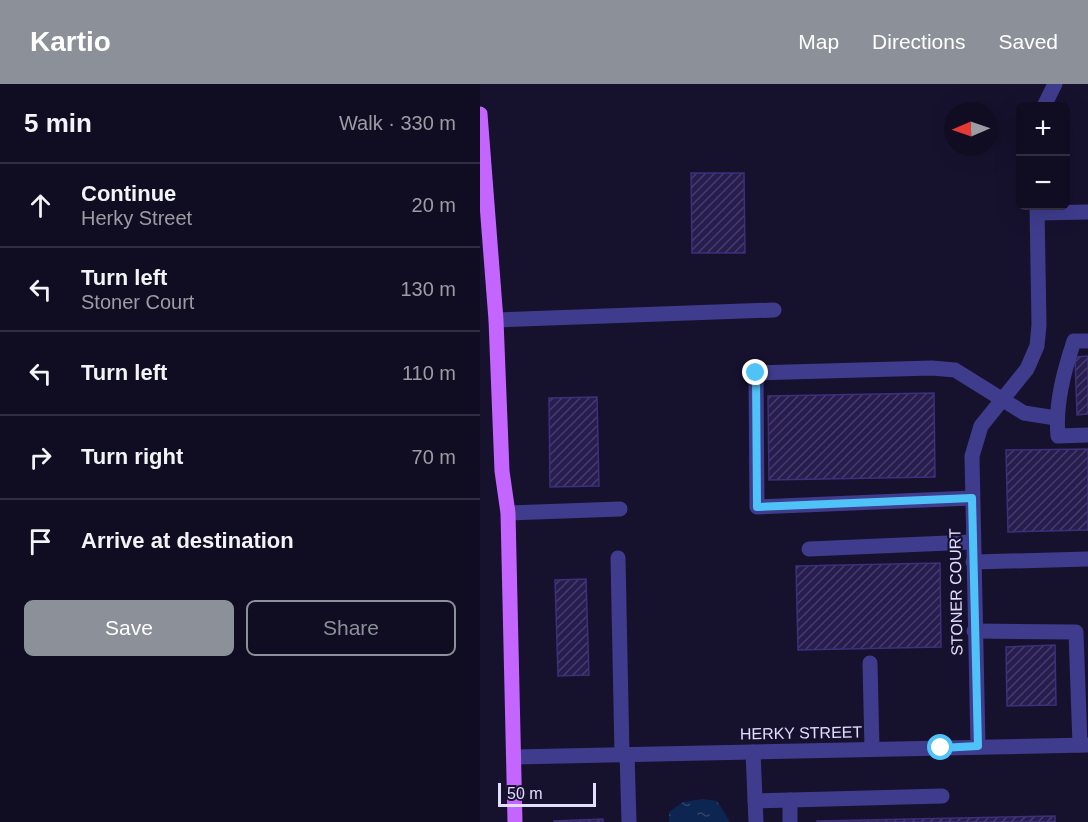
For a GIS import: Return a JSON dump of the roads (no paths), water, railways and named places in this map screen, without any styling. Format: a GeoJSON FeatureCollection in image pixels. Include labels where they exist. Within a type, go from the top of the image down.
{"type":"FeatureCollection","features":[{"type":"Feature","properties":{"kind":"main road"},"geometry":{"type":"LineString","coordinates":[[480,114],[496,320],[502,471],[508,513],[515,822]]}},
{"type":"Feature","properties":{"kind":"street","name":"STONER COURT"},"geometry":{"type":"LineString","coordinates":[[978,746],[972,456],[981,426],[1027,369],[1037,346],[1040,325],[1037,210]]}},
{"type":"Feature","properties":{"kind":"street"},"geometry":{"type":"LineString","coordinates":[[1054,210],[1088,212]]}},
{"type":"Feature","properties":{"kind":"street"},"geometry":{"type":"LineString","coordinates":[[496,320],[774,310]]}},
{"type":"Feature","properties":{"kind":"street"},"geometry":{"type":"LineString","coordinates":[[1088,341],[1074,341],[1065,366],[1056,418],[1058,436],[1088,435]]}},
{"type":"Feature","properties":{"kind":"street"},"geometry":{"type":"LineString","coordinates":[[972,498],[757,507],[756,373],[932,368],[955,370],[1024,413],[1056,418]]}},
{"type":"Feature","properties":{"kind":"street"},"geometry":{"type":"LineString","coordinates":[[508,513],[620,509]]}},
{"type":"Feature","properties":{"kind":"street"},"geometry":{"type":"LineString","coordinates":[[809,549],[972,542]]}},
{"type":"Feature","properties":{"kind":"street"},"geometry":{"type":"LineString","coordinates":[[618,558],[629,822]]}},
{"type":"Feature","properties":{"kind":"street"},"geometry":{"type":"LineString","coordinates":[[973,562],[1088,559]]}},
{"type":"Feature","properties":{"kind":"street"},"geometry":{"type":"LineString","coordinates":[[974,631],[1076,632],[1084,745]]}},
{"type":"Feature","properties":{"kind":"street"},"geometry":{"type":"LineString","coordinates":[[870,663],[872,749]]}},
{"type":"Feature","properties":{"kind":"street","name":"HERKY STREET"},"geometry":{"type":"LineString","coordinates":[[514,757],[1084,745]]}},
{"type":"Feature","properties":{"kind":"street"},"geometry":{"type":"LineString","coordinates":[[753,752],[756,822]]}},
{"type":"Feature","properties":{"kind":"street"},"geometry":{"type":"LineString","coordinates":[[755,801],[942,796]]}},
{"type":"Feature","properties":{"kind":"street"},"geometry":{"type":"LineString","coordinates":[[789,800],[790,822]]}},
{"type":"Feature","properties":{"kind":"water"},"geometry":{"type":"Polygon","coordinates":[[[703,799],[717,801],[730,822],[669,822],[669,812],[683,802],[703,799]]]}}]}
